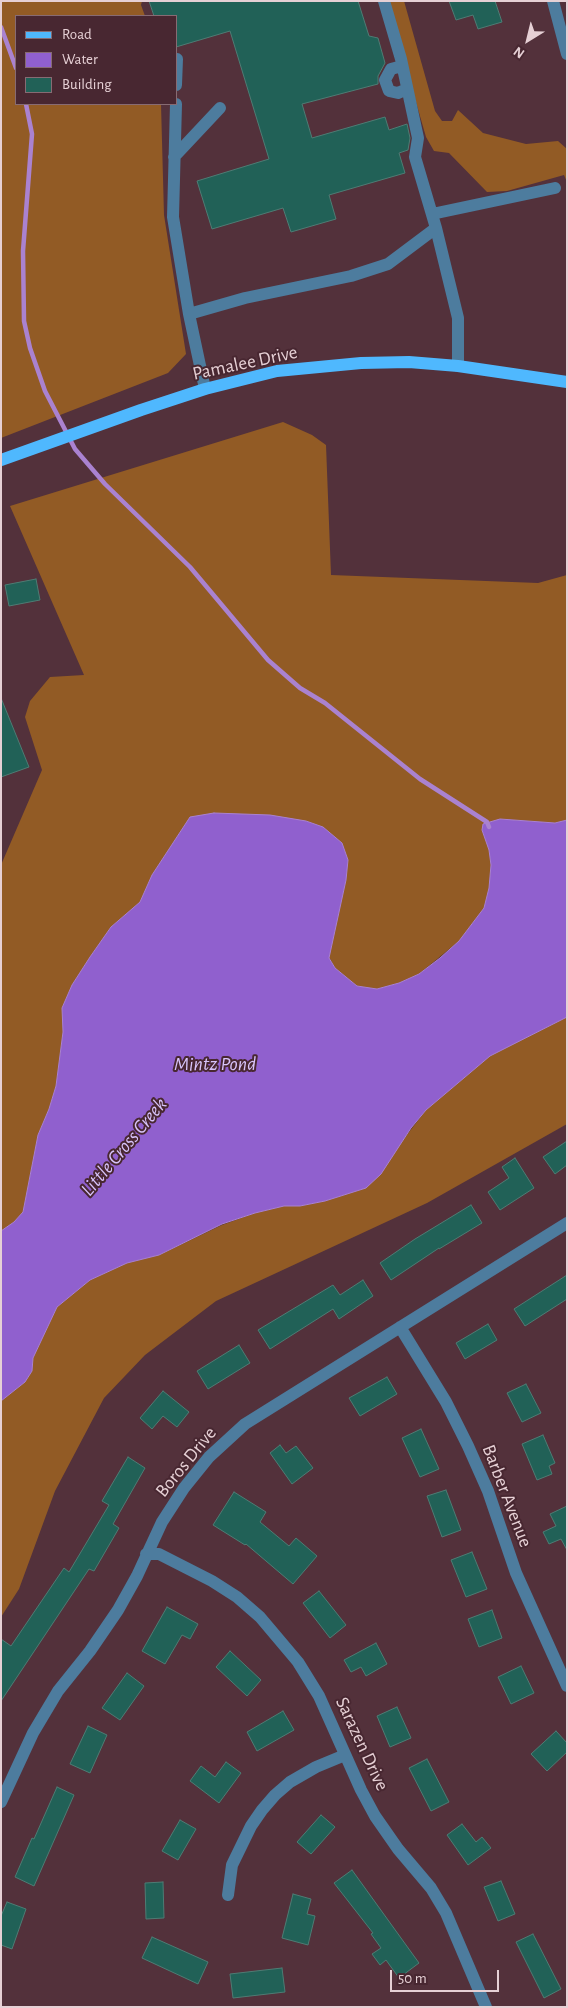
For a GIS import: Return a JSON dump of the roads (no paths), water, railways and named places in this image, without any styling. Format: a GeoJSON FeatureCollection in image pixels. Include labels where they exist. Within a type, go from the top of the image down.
{"type":"FeatureCollection","features":[{"type":"Feature","properties":{"kind":"main road","name":"Pamalee Drive"},"geometry":{"type":"LineString","coordinates":[[1,460],[99,424],[205,389],[277,371],[361,363],[409,362],[458,366],[567,382]]}},
{"type":"Feature","properties":{"kind":"street"},"geometry":{"type":"LineString","coordinates":[[384,1],[402,66],[418,138],[415,156],[436,228],[458,318],[458,366]]}},
{"type":"Feature","properties":{"kind":"street"},"geometry":{"type":"LineString","coordinates":[[553,1],[567,54]]}},
{"type":"Feature","properties":{"kind":"street"},"geometry":{"type":"LineString","coordinates":[[402,66],[391,69],[386,80],[389,91],[398,94],[407,89]]}},
{"type":"Feature","properties":{"kind":"street"},"geometry":{"type":"LineString","coordinates":[[176,105],[173,217],[189,314],[205,389]]}},
{"type":"Feature","properties":{"kind":"street"},"geometry":{"type":"LineString","coordinates":[[174,157],[220,108]]}},
{"type":"Feature","properties":{"kind":"street"},"geometry":{"type":"LineString","coordinates":[[432,214],[555,188]]}},
{"type":"Feature","properties":{"kind":"street"},"geometry":{"type":"LineString","coordinates":[[189,314],[245,298],[351,276],[388,264],[436,228]]}},
{"type":"Feature","properties":{"kind":"street","name":"Boros Drive"},"geometry":{"type":"LineString","coordinates":[[1,1802],[33,1733],[58,1690],[90,1651],[118,1610],[137,1576],[162,1522],[184,1488],[230,1436],[245,1424],[567,1223]]}},
{"type":"Feature","properties":{"kind":"street","name":"Barber Avenue"},"geometry":{"type":"LineString","coordinates":[[400,1327],[446,1402],[468,1446],[488,1491],[516,1573],[567,1686]]}},
{"type":"Feature","properties":{"kind":"street","name":"Sarazen Drive"},"geometry":{"type":"LineString","coordinates":[[146,1554],[159,1554],[212,1581],[237,1597],[260,1616],[298,1662],[319,1696],[361,1790],[375,1816],[398,1849],[431,1888],[446,1914],[486,2007]]}},
{"type":"Feature","properties":{"kind":"street"},"geometry":{"type":"LineString","coordinates":[[228,1895],[232,1864],[251,1826],[262,1810],[290,1782],[316,1767],[346,1755]]}},
{"type":"Feature","properties":{"kind":"water","name":"Mintz Pond"},"geometry":{"type":"Polygon","coordinates":[[[214,813],[270,815],[306,821],[323,827],[342,843],[348,860],[346,880],[329,958],[335,968],[357,986],[377,989],[399,983],[419,974],[459,941],[484,908],[489,888],[491,865],[489,850],[482,830],[483,824],[500,819],[555,823],[567,820],[567,1017],[490,1056],[426,1110],[411,1128],[381,1174],[366,1188],[325,1201],[300,1206],[284,1206],[255,1213],[222,1224],[159,1255],[127,1263],[90,1280],[57,1307],[33,1358],[32,1371],[25,1382],[1,1401],[1,1231],[14,1222],[23,1212],[38,1135],[56,1086],[63,1032],[62,1008],[72,985],[111,927],[140,902],[152,875],[190,817],[214,813]]]}},
{"type":"Feature","properties":{"kind":"waterway"},"geometry":{"type":"LineString","coordinates":[[1,27],[15,65]]}},
{"type":"Feature","properties":{"kind":"waterway"},"geometry":{"type":"LineString","coordinates":[[26,105],[32,134],[23,251],[24,321],[30,348],[45,391],[75,449],[105,484],[190,567],[268,660],[300,688],[325,703],[420,779],[487,822],[489,827]]}},
{"type":"Feature","properties":{"kind":"water label","name":"Little Cross Creek"},"geometry":{"type":"Point","coordinates":[124,1147]}}]}
